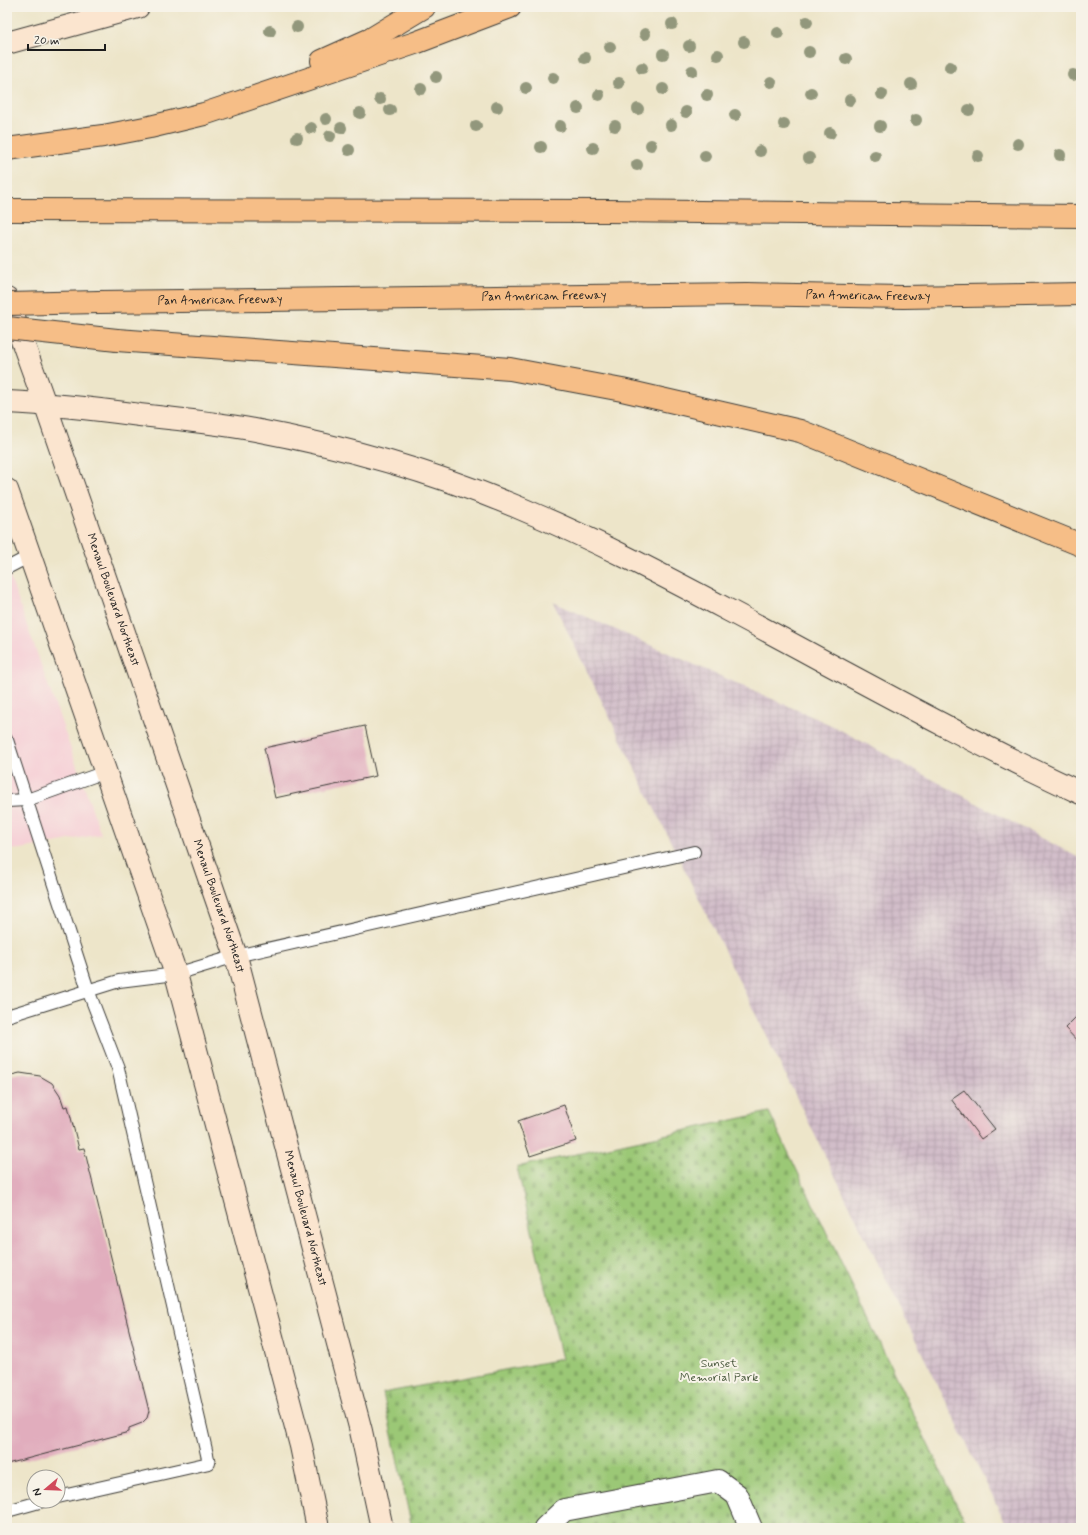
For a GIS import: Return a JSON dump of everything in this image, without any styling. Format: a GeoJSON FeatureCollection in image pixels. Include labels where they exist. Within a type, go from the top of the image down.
{"type":"FeatureCollection","features":[{"type":"Feature","properties":{"kind":"highway"},"geometry":{"type":"LineString","coordinates":[[204,114],[371,39],[424,7]]}},
{"type":"Feature","properties":{"kind":"highway"},"geometry":{"type":"LineString","coordinates":[[7,149],[116,134],[204,114],[414,43],[510,7]]}},
{"type":"Feature","properties":{"kind":"highway"},"geometry":{"type":"LineString","coordinates":[[7,210],[615,211],[1081,216]]}},
{"type":"Feature","properties":{"kind":"highway","name":"Pan American Freeway"},"geometry":{"type":"LineString","coordinates":[[7,304],[746,294],[903,297],[1081,294]]}},
{"type":"Feature","properties":{"kind":"highway"},"geometry":{"type":"LineString","coordinates":[[7,328],[117,340],[510,369],[622,390],[800,431],[1081,545]]}},
{"type":"Feature","properties":{"kind":"highway"},"geometry":{"type":"LineString","coordinates":[[958,494],[1081,558]]}},
{"type":"Feature","properties":{"kind":"main road"},"geometry":{"type":"LineString","coordinates":[[7,43],[138,7]]}},
{"type":"Feature","properties":{"kind":"main road","name":"Menaul Boulevard Northeast"},"geometry":{"type":"LineString","coordinates":[[7,299],[45,404],[236,956],[361,1431],[382,1528]]}},
{"type":"Feature","properties":{"kind":"main road"},"geometry":{"type":"LineString","coordinates":[[7,402],[45,404],[254,430],[327,446],[398,465],[493,498],[579,533],[637,562],[966,736],[1081,793]]}},
{"type":"Feature","properties":{"kind":"main road"},"geometry":{"type":"LineString","coordinates":[[7,490],[176,974],[301,1446],[318,1528]]}},
{"type":"Feature","properties":{"kind":"street"},"geometry":{"type":"LineString","coordinates":[[544,1528],[564,1510],[718,1481],[737,1495],[751,1528]]}},
{"type":"Feature","properties":{"kind":"lane"},"geometry":{"type":"LineString","coordinates":[[7,568],[30,556]]}},
{"type":"Feature","properties":{"kind":"lane"},"geometry":{"type":"LineString","coordinates":[[7,740],[88,990],[118,1068],[209,1463],[66,1495]]}},
{"type":"Feature","properties":{"kind":"lane"},"geometry":{"type":"LineString","coordinates":[[7,801],[27,800],[105,772]]}},
{"type":"Feature","properties":{"kind":"lane"},"geometry":{"type":"LineString","coordinates":[[7,1016],[119,981],[176,974],[236,956],[694,852]]}},
{"type":"Feature","properties":{"kind":"lane"},"geometry":{"type":"LineString","coordinates":[[7,1510],[26,1505]]}},
{"type":"Feature","properties":{"kind":"shaded area"},"geometry":{"type":"Polygon","coordinates":[[[7,569],[101,834],[21,849],[7,850],[7,569]]]}},
{"type":"Feature","properties":{"kind":"shaded area"},"geometry":{"type":"Polygon","coordinates":[[[553,602],[831,725],[1081,859],[1081,1528],[1008,1528],[553,602]]]}},
{"type":"Feature","properties":{"kind":"green space","name":"Sunset Memorial Park"},"geometry":{"type":"Polygon","coordinates":[[[769,1112],[968,1528],[412,1528],[383,1393],[562,1359],[517,1167],[769,1112]]]}},
{"type":"Feature","properties":{"kind":"building"},"geometry":{"type":"Polygon","coordinates":[[[365,726],[376,776],[275,798],[264,748],[365,726]]]}},
{"type":"Feature","properties":{"kind":"building"},"geometry":{"type":"Polygon","coordinates":[[[1076,1017],[1081,1022],[1081,1045],[1065,1028],[1076,1017]]]}},
{"type":"Feature","properties":{"kind":"building"},"geometry":{"type":"Polygon","coordinates":[[[20,1073],[40,1076],[52,1083],[60,1095],[64,1107],[68,1106],[79,1149],[84,1148],[149,1411],[147,1418],[142,1423],[129,1428],[129,1432],[7,1464],[7,1076],[20,1073]]]}},
{"type":"Feature","properties":{"kind":"building"},"geometry":{"type":"Polygon","coordinates":[[[964,1090],[995,1129],[981,1139],[951,1099],[964,1090]]]}},
{"type":"Feature","properties":{"kind":"building"},"geometry":{"type":"Polygon","coordinates":[[[564,1105],[576,1141],[530,1156],[518,1121],[564,1105]]]}}]}
